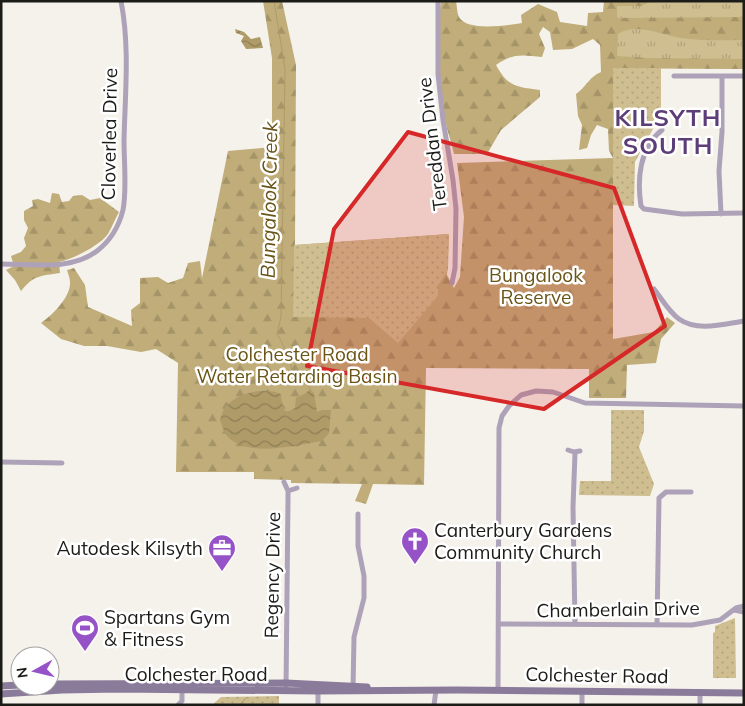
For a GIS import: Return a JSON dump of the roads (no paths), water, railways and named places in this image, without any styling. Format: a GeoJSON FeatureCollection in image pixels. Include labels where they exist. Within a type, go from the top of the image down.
{"type":"FeatureCollection","features":[{"type":"Feature","properties":{"kind":"main road","name":"Colchester Road"},"geometry":{"type":"LineString","coordinates":[[60,684],[182,687]]}},
{"type":"Feature","properties":{"kind":"main road","name":"Colchester Road"},"geometry":{"type":"LineString","coordinates":[[1,694],[62,690],[182,687],[744,693]]}},
{"type":"Feature","properties":{"kind":"street","name":"Cloverlea Drive"},"geometry":{"type":"LineString","coordinates":[[1,264],[59,264],[82,260],[103,246],[118,223],[123,206],[124,169],[125,38],[121,1]]}},
{"type":"Feature","properties":{"kind":"street","name":"Tereddan Drive"},"geometry":{"type":"LineString","coordinates":[[438,1],[439,79],[456,209],[455,268],[452,282]]}},
{"type":"Feature","properties":{"kind":"street"},"geometry":{"type":"LineString","coordinates":[[674,76],[744,76]]}},
{"type":"Feature","properties":{"kind":"street"},"geometry":{"type":"LineString","coordinates":[[721,214],[719,171],[722,132],[722,77]]}},
{"type":"Feature","properties":{"kind":"street"},"geometry":{"type":"LineString","coordinates":[[662,130],[653,140],[641,162],[641,206],[644,209],[682,214],[744,213]]}},
{"type":"Feature","properties":{"kind":"street"},"geometry":{"type":"LineString","coordinates":[[654,288],[678,319],[691,325],[719,325],[744,321]]}},
{"type":"Feature","properties":{"kind":"street"},"geometry":{"type":"LineString","coordinates":[[498,690],[499,428],[502,416],[515,400],[529,392],[544,391],[553,392],[585,403],[744,406]]}},
{"type":"Feature","properties":{"kind":"street"},"geometry":{"type":"LineString","coordinates":[[568,450],[578,452],[573,507],[575,624]]}},
{"type":"Feature","properties":{"kind":"street"},"geometry":{"type":"LineString","coordinates":[[1,462],[62,463]]}},
{"type":"Feature","properties":{"kind":"street","name":"Regency Drive"},"geometry":{"type":"LineString","coordinates":[[284,482],[288,491],[286,687]]}},
{"type":"Feature","properties":{"kind":"street","name":"Regency Drive"},"geometry":{"type":"LineString","coordinates":[[288,491],[297,488]]}},
{"type":"Feature","properties":{"kind":"street"},"geometry":{"type":"LineString","coordinates":[[657,624],[659,498],[666,492],[692,492]]}},
{"type":"Feature","properties":{"kind":"street"},"geometry":{"type":"LineString","coordinates":[[353,688],[354,638],[364,598],[358,546],[358,514]]}},
{"type":"Feature","properties":{"kind":"street","name":"Chamberlain Drive"},"geometry":{"type":"LineString","coordinates":[[499,624],[692,625],[720,620],[734,610],[744,606]]}},
{"type":"Feature","properties":{"kind":"street"},"geometry":{"type":"LineString","coordinates":[[734,610],[744,612]]}},
{"type":"Feature","properties":{"kind":"street"},"geometry":{"type":"LineString","coordinates":[[178,705],[182,701],[182,687]]}},
{"type":"Feature","properties":{"kind":"street"},"geometry":{"type":"LineString","coordinates":[[318,688],[318,705]]}},
{"type":"Feature","properties":{"kind":"street"},"geometry":{"type":"LineString","coordinates":[[434,705],[436,690]]}},
{"type":"Feature","properties":{"kind":"street"},"geometry":{"type":"LineString","coordinates":[[582,691],[582,705]]}},
{"type":"Feature","properties":{"kind":"street"},"geometry":{"type":"LineString","coordinates":[[700,692],[700,705]]}},
{"type":"Feature","properties":{"kind":"water"},"geometry":{"type":"Polygon","coordinates":[[[235,29],[244,32],[251,39],[260,37],[263,48],[246,49],[241,41],[244,36],[236,33],[235,29]]]}},
{"type":"Feature","properties":{"kind":"water"},"geometry":{"type":"Polygon","coordinates":[[[310,389],[314,393],[317,412],[331,410],[329,433],[322,441],[260,449],[237,443],[225,433],[220,420],[224,408],[239,397],[252,392],[274,392],[281,394],[282,405],[285,411],[289,411],[295,408],[296,398],[310,389]]]}},
{"type":"Feature","properties":{"kind":"waterway","name":"Bungalook Creek"},"geometry":{"type":"LineString","coordinates":[[274,1],[285,69],[281,317],[277,334],[292,370],[306,380],[310,389]]}},
{"type":"Feature","properties":{"kind":"waterway","name":"Bungalook Creek"},"geometry":{"type":"LineString","coordinates":[[240,705],[246,698]]}},
{"type":"Feature","properties":{"kind":"place","name":"Canterbury Gardens Community Church"},"geometry":{"type":"Point","coordinates":[415,565]}},
{"type":"Feature","properties":{"kind":"place","name":"Autodesk Kilsyth"},"geometry":{"type":"Point","coordinates":[222,572]}},
{"type":"Feature","properties":{"kind":"place","name":"Spartans Gym & Fitness"},"geometry":{"type":"Point","coordinates":[85,652]}},
{"type":"Feature","properties":{"kind":"district","name":"KILSYTH SOUTH"},"geometry":{"type":"Point","coordinates":[668,132]}},
{"type":"Feature","properties":{"kind":"park label","name":"Bungalook Reserve"},"geometry":{"type":"Point","coordinates":[536,286]}},
{"type":"Feature","properties":{"kind":"park label","name":"Colchester Road Water Retarding Basin"},"geometry":{"type":"Point","coordinates":[297,365]}}]}
